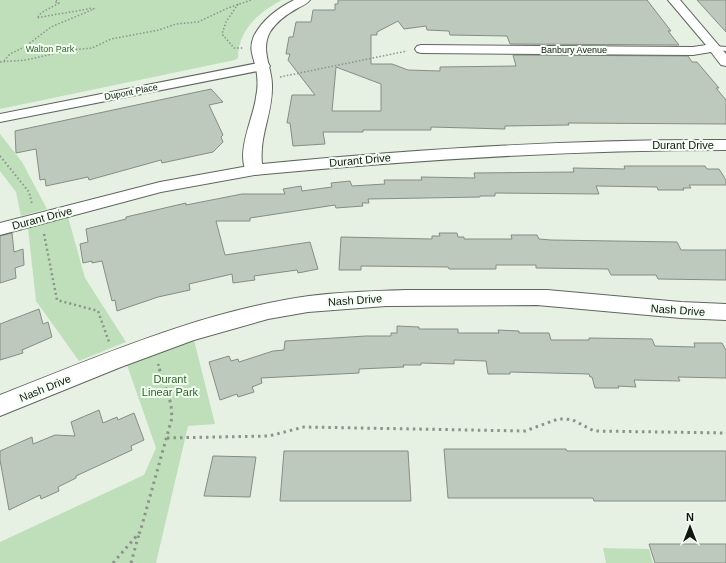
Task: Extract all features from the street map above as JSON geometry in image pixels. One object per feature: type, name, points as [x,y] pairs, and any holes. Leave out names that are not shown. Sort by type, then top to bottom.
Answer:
[{"type":"street","points":[[254,170],[252,157],[255,129],[265,89],[258,47],[265,30],[281,14],[304,0]]},
{"type":"street","points":[[674,0],[720,48],[726,62]]},
{"type":"street","name":"Banbury Avenue","points":[[421,49],[693,51],[720,48]]},
{"type":"street","name":"Dupont Place","points":[[0,118],[263,73]]},
{"type":"street","name":"Durant Drive","points":[[0,229],[160,187],[254,170],[404,157],[578,146],[726,145]]},
{"type":"street","name":"Nash Drive","points":[[0,406],[134,352],[202,329],[260,313],[308,304],[361,299],[422,297],[547,298],[695,312],[726,312]]},
{"type":"path","points":[[1,62],[9,57],[10,54],[20,51],[52,27],[66,19],[94,9],[92,8],[71,13],[58,13],[37,18],[41,13],[59,3],[55,2],[57,0]]},
{"type":"path","points":[[1,62],[26,60],[70,50],[92,48],[111,39],[159,30],[176,24],[198,22],[238,3],[241,4],[251,0]]},
{"type":"path","points":[[234,48],[222,34],[226,22],[238,3]]},
{"type":"path","points":[[263,73],[421,49]]},
{"type":"path","points":[[0,156],[29,192],[32,205]]},
{"type":"path","points":[[46,246],[57,300],[98,311],[106,334]]},
{"type":"path","points":[[131,563],[157,466],[172,418],[171,404],[160,372]]},
{"type":"path","points":[[167,438],[269,436],[304,427],[526,431],[558,419],[573,420],[594,431],[726,433]]},
{"type":"path","points":[[113,563],[140,532]]},
{"type":"green space","name":"Walton Park","points":[[0,0],[282,0],[265,10],[251,23],[242,39],[238,58],[235,60],[0,109]]},
{"type":"green space","points":[[0,134],[22,162],[47,209],[21,216],[16,192],[0,171]]},
{"type":"green space","points":[[68,217],[85,278],[126,342],[79,361],[36,301],[28,228]]},
{"type":"green space","name":"Durant Linear Park","points":[[194,340],[215,424],[188,426],[156,563],[0,563],[0,542],[144,475],[156,448],[127,365]]},
{"type":"green space","points":[[603,548],[649,549],[653,563],[606,563]]},
{"type":"building","points":[[338,0],[647,0],[671,31],[668,31],[679,45],[510,44],[507,36],[450,35],[449,31],[427,30],[426,26],[404,29],[398,21],[377,32],[377,35],[371,35],[371,64],[392,64],[408,70],[440,71],[440,67],[516,66],[513,55],[688,56],[692,62],[697,62],[719,88],[716,88],[726,100],[726,124],[568,123],[569,125],[505,126],[505,129],[431,127],[431,130],[363,130],[363,132],[323,132],[325,144],[293,146],[290,123],[287,123],[292,95],[315,95],[288,60],[290,54],[286,54],[289,37],[293,37],[296,22],[311,22],[313,10],[335,10],[335,4],[338,4]],"holes":[[[336,67],[381,84],[381,111],[332,111]]]},
{"type":"building","points":[[697,0],[726,0],[726,32]]},
{"type":"building","points":[[211,89],[223,102],[209,105],[223,135],[221,137],[223,142],[213,152],[162,163],[161,160],[89,180],[88,177],[46,186],[45,179],[40,180],[36,149],[16,153],[15,131]]},
{"type":"building","points":[[624,166],[705,166],[707,169],[719,169],[726,180],[726,185],[689,185],[691,188],[683,188],[684,190],[658,190],[657,187],[596,186],[599,194],[495,193],[495,196],[480,197],[368,199],[369,203],[362,203],[363,206],[336,208],[335,205],[250,218],[250,221],[216,221],[225,255],[310,242],[318,269],[298,273],[297,270],[254,276],[255,280],[233,283],[232,274],[189,284],[190,290],[158,297],[117,311],[115,300],[112,301],[102,261],[83,263],[80,244],[88,242],[86,229],[126,219],[126,217],[186,203],[186,205],[242,194],[285,194],[283,189],[301,186],[302,191],[332,187],[331,183],[350,181],[352,186],[385,184],[384,180],[422,180],[421,177],[475,178],[474,173],[574,172],[573,168],[625,169]]},
{"type":"building","points":[[12,233],[14,252],[23,249],[24,265],[15,268],[16,278],[0,283],[0,236]]},
{"type":"building","points":[[439,233],[457,233],[458,237],[464,237],[464,239],[512,239],[511,235],[537,235],[539,239],[551,240],[677,242],[681,250],[726,250],[726,280],[658,279],[656,275],[611,275],[608,269],[536,268],[536,265],[496,265],[496,269],[361,266],[361,270],[339,270],[341,237],[432,239],[432,236],[440,236]]},
{"type":"building","points":[[39,309],[43,324],[48,322],[52,337],[22,350],[23,353],[0,360],[0,324]]},
{"type":"building","points":[[397,326],[419,327],[419,329],[458,329],[458,333],[499,333],[498,330],[519,331],[519,333],[549,333],[551,340],[589,340],[589,338],[652,339],[655,346],[695,347],[694,343],[722,343],[726,350],[726,378],[678,377],[680,381],[634,380],[636,387],[618,386],[619,388],[595,388],[592,377],[590,377],[589,374],[510,372],[510,374],[488,374],[486,361],[454,360],[454,364],[421,363],[421,365],[403,365],[404,367],[359,369],[359,373],[261,378],[262,383],[252,387],[254,392],[238,397],[237,394],[220,400],[209,362],[229,356],[231,361],[238,359],[239,362],[273,351],[284,350],[285,341],[391,336],[391,333],[397,333]]},
{"type":"building","points":[[99,410],[103,423],[117,417],[118,420],[134,413],[144,440],[131,446],[132,450],[76,476],[76,478],[58,487],[59,491],[41,499],[40,495],[9,510],[0,460],[0,451],[32,437],[33,444],[55,435],[75,436],[71,422]]},
{"type":"building","points":[[444,449],[726,451],[726,501],[594,501],[593,498],[448,498]]},
{"type":"building","points":[[284,451],[408,451],[411,501],[280,501]]},
{"type":"building","points":[[213,456],[256,457],[250,497],[204,496]]},
{"type":"building","points":[[649,544],[726,544],[726,563],[655,563]]}]
